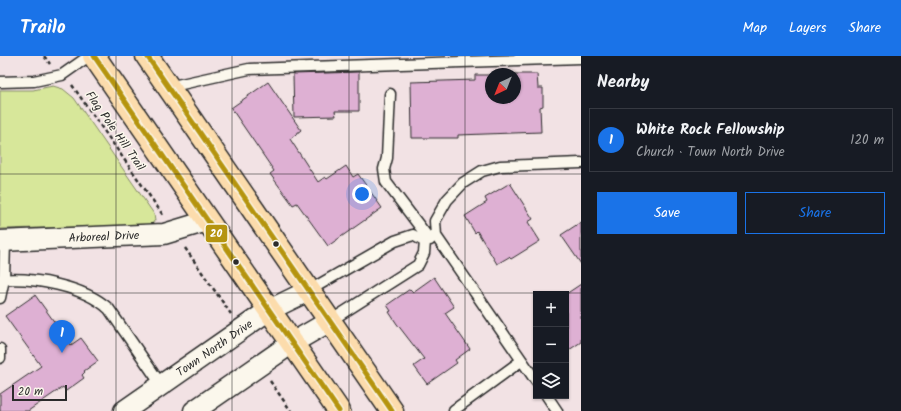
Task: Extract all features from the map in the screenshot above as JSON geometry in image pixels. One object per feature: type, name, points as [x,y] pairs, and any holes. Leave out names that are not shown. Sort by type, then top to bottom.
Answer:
[{"type":"main road","points":[[94,56],[339,411]]},
{"type":"main road","points":[[147,56],[392,411]]},
{"type":"street","name":"Arboreal Drive","points":[[2,241],[164,234],[207,221]]},
{"type":"street","name":"Town North Drive","points":[[124,411],[270,310],[308,291]]},
{"type":"street","points":[[194,411],[292,343],[330,321]]},
{"type":"lane","points":[[0,82],[34,81],[62,75],[89,56]]},
{"type":"lane","points":[[168,87],[249,69],[581,58]]},
{"type":"lane","points":[[390,94],[387,158],[384,169],[386,182],[533,377]]},
{"type":"lane","points":[[330,321],[418,265],[430,239],[435,221],[447,200],[463,183],[482,171],[500,166],[581,163]]},
{"type":"lane","points":[[308,291],[395,241],[413,235],[430,239]]},
{"type":"lane","points":[[0,298],[2,279],[2,241]]},
{"type":"lane","points":[[2,279],[52,283],[81,292],[103,304],[109,309],[162,386]]},
{"type":"lane","points":[[0,349],[0,358]]},
{"type":"lane","points":[[454,410],[521,361]]},
{"type":"lane","points":[[549,399],[557,411]]},
{"type":"path","name":"Flag Pole Hill Trail","points":[[44,56],[74,88],[166,220]]},
{"type":"path","points":[[184,245],[235,320]]},
{"type":"path","points":[[267,376],[291,411]]},
{"type":"green space","points":[[53,86],[63,89],[74,98],[154,214],[155,220],[151,225],[0,229],[0,90],[33,90]]},
{"type":"building","points":[[359,72],[359,111],[335,111],[336,116],[294,117],[293,74]]},
{"type":"building","points":[[521,74],[537,74],[538,88],[543,88],[543,106],[540,107],[541,132],[458,135],[458,138],[412,138],[411,82],[475,80],[475,75],[485,75],[485,104],[521,104]]},
{"type":"building","points":[[268,82],[301,130],[290,139],[318,182],[325,177],[327,179],[346,166],[353,177],[358,174],[382,208],[328,246],[297,203],[293,205],[270,174],[274,171],[231,108]]},
{"type":"building","points":[[510,183],[533,219],[528,222],[540,241],[511,259],[509,257],[497,264],[477,231],[475,233],[465,216],[487,202],[485,198]]},
{"type":"building","points":[[581,222],[581,264],[561,235]]},
{"type":"building","points":[[434,277],[454,307],[445,313],[470,349],[455,360],[457,363],[427,384],[414,366],[424,359],[397,324],[389,312],[391,311],[387,305],[410,289],[413,292]]},
{"type":"building","points":[[581,284],[581,342],[569,350],[569,327],[569,292]]},
{"type":"building","points":[[35,295],[71,345],[81,338],[98,361],[84,371],[85,372],[82,375],[84,378],[66,391],[63,387],[28,411],[0,411],[0,394],[41,366],[5,316]]},
{"type":"transit line","name":"20","points":[[94,56],[339,411]]},
{"type":"transit line","name":"20","points":[[147,56],[392,411]]},
{"type":"place","name":"White Rock Fellowship","points":[[62,353]]}]
